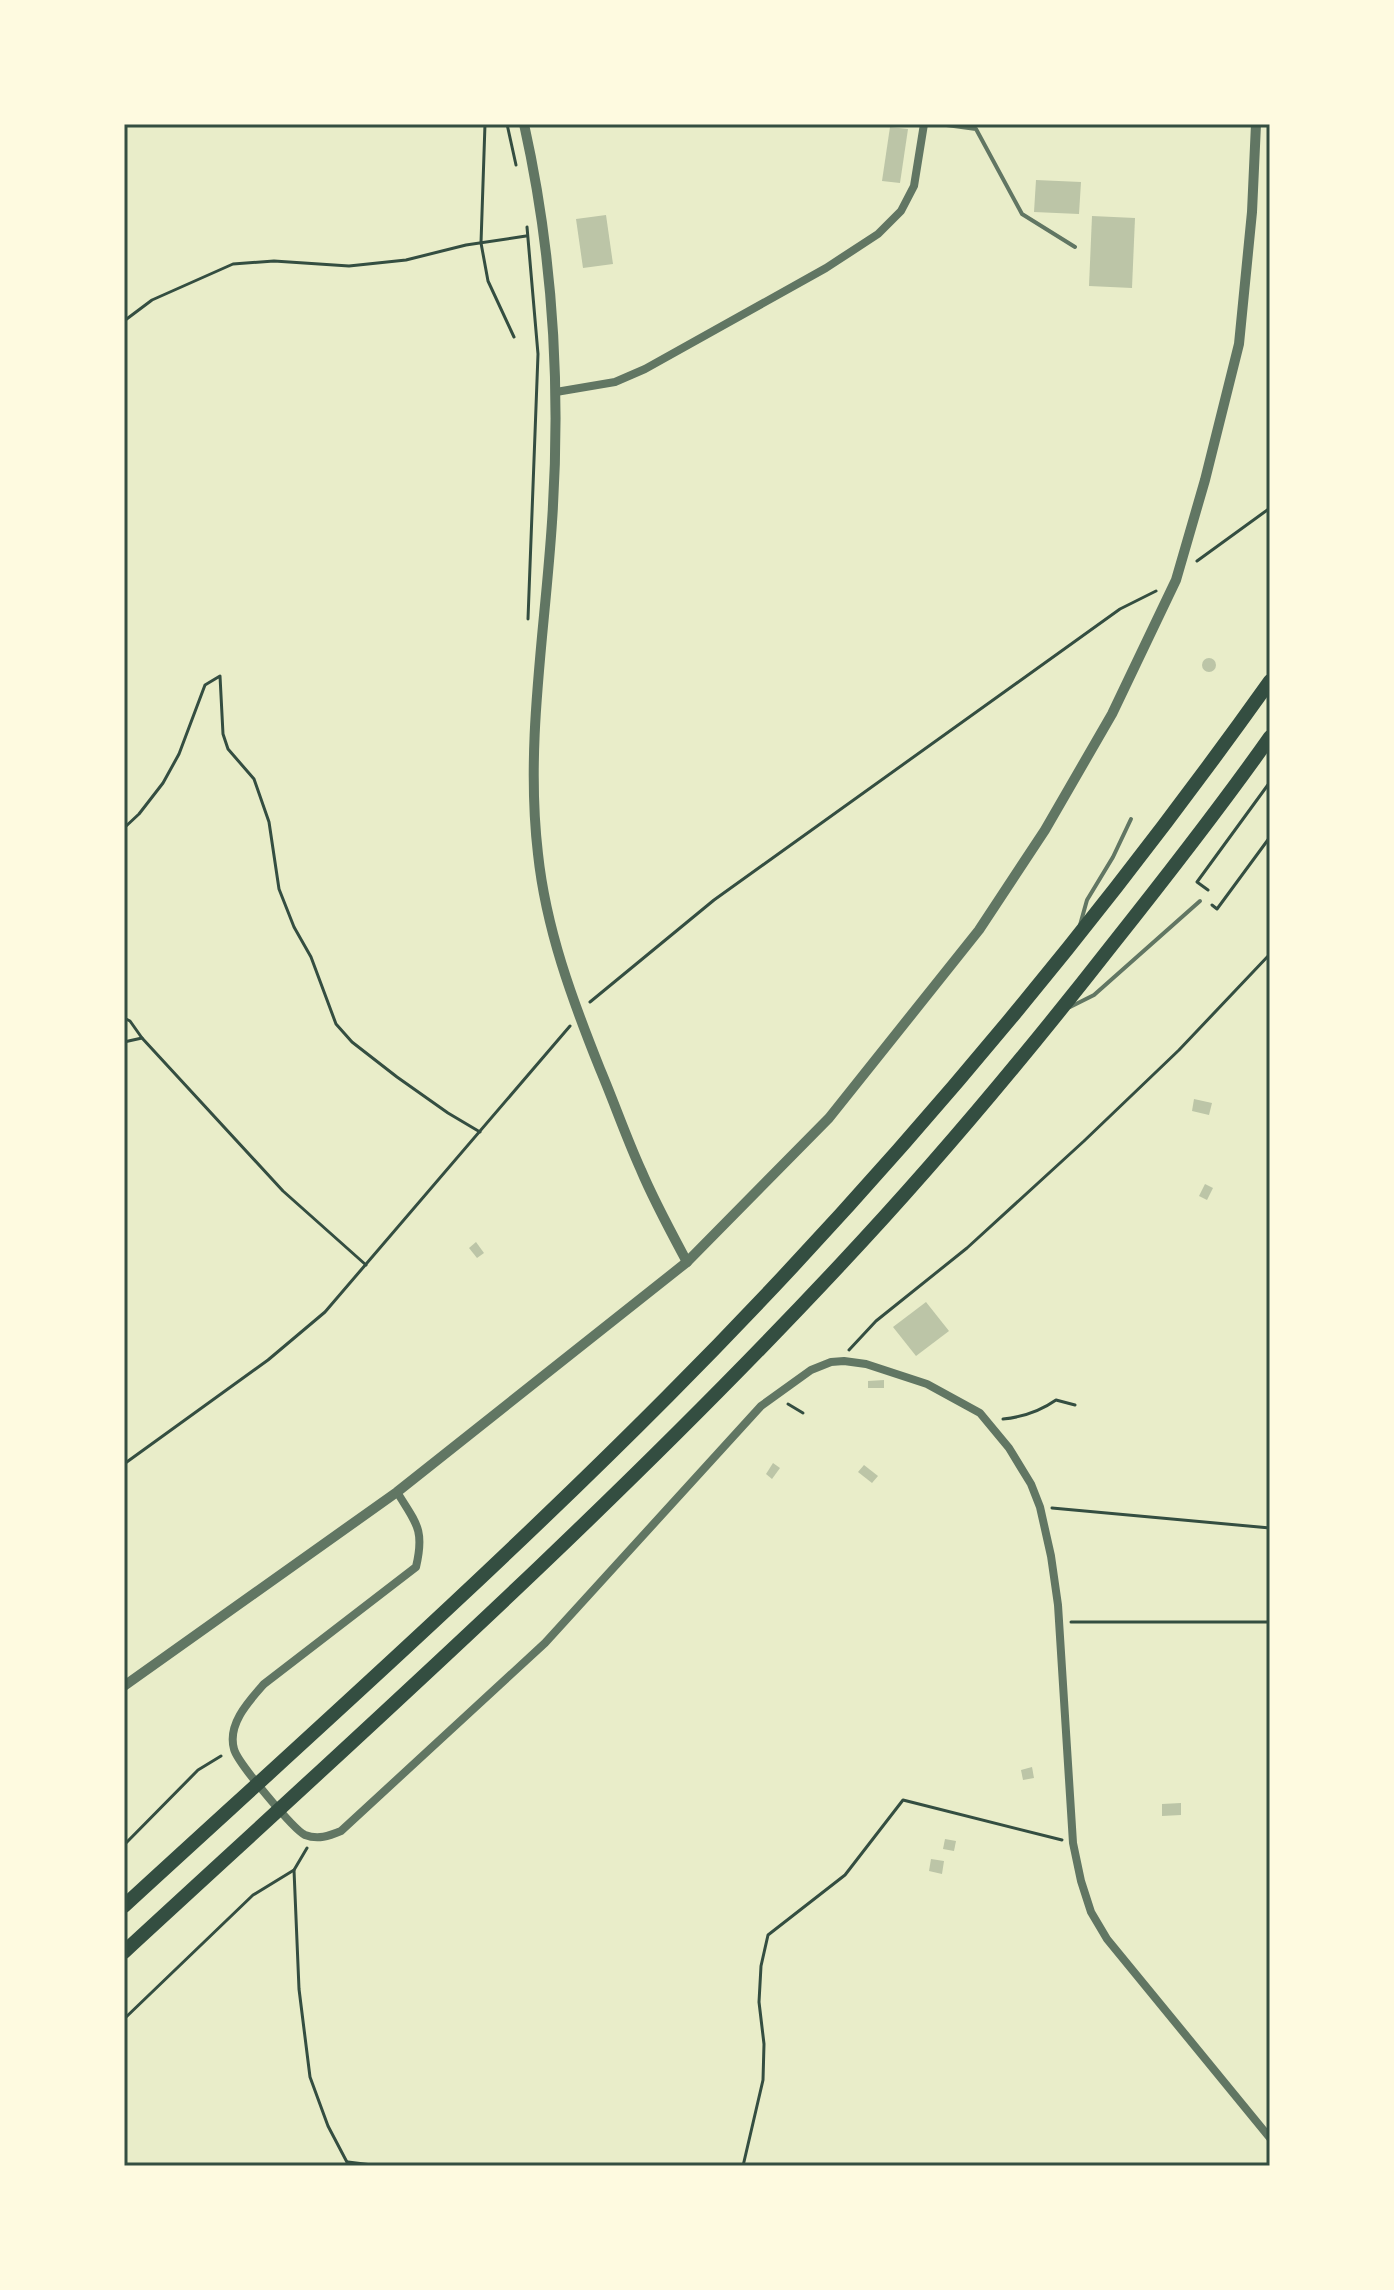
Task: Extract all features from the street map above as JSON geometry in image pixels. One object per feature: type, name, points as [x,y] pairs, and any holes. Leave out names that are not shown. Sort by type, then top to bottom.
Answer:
[{"type":"highway","points":[[124,1906],[567,1495],[668,1396],[805,1253],[957,1083],[1076,939],[1146,850],[1270,681]]},
{"type":"highway","points":[[124,1952],[436,1665],[584,1524],[786,1322],[913,1184],[1057,1014],[1170,872],[1270,737]]},
{"type":"street","points":[[524,124],[543,232],[556,392],[556,456],[533,785],[538,855],[558,956],[579,1016],[641,1172],[687,1262]]},
{"type":"street","points":[[556,392],[615,382],[645,369],[826,268],[878,234],[901,211],[914,186],[924,124]]},
{"type":"street","points":[[124,1686],[397,1492],[687,1262],[829,1118],[979,930],[1045,830],[1112,714],[1176,580],[1239,344],[1252,212],[1256,124]]},
{"type":"street","points":[[397,1492],[418,1527],[420,1549],[416,1567],[264,1684],[243,1707],[233,1735],[234,1750],[242,1764],[296,1829],[313,1837],[326,1837],[341,1831],[545,1643],[761,1406],[811,1370],[831,1362],[866,1364],[927,1384],[980,1413],[1014,1456],[1031,1484],[1040,1507],[1051,1556],[1059,1622],[1073,1843],[1091,1912],[1107,1939],[1270,2138]]},
{"type":"lane","points":[[939,124],[976,129],[1022,214],[1075,247]]},
{"type":"lane","points":[[1076,939],[1087,900],[1131,819]]},
{"type":"lane","points":[[1057,1014],[1094,995],[1200,901]]},
{"type":"path","points":[[485,124],[481,243],[488,281],[514,337]]},
{"type":"path","points":[[507,124],[518,177]]},
{"type":"path","points":[[527,217],[527,236]]},
{"type":"path","points":[[124,321],[152,300],[233,264],[274,261],[349,266],[406,260],[543,232]]},
{"type":"path","points":[[124,1464],[268,1360],[325,1312],[596,996],[714,900],[1120,609],[1176,580],[1270,508]]},
{"type":"path","points":[[124,828],[163,783],[179,754],[205,685],[220,676],[225,742],[254,779],[269,822],[279,889],[294,927],[311,957],[336,1024],[352,1042],[397,1077],[480,1132]]},
{"type":"path","points":[[1208,890],[1197,882],[1270,782]]},
{"type":"path","points":[[1207,902],[1217,909],[1270,837]]},
{"type":"path","points":[[844,1361],[850,1348],[876,1321],[967,1248],[1084,1141],[1179,1050],[1270,954]]},
{"type":"path","points":[[124,1018],[283,1191],[366,1265]]},
{"type":"path","points":[[124,1042],[142,1038]]},
{"type":"path","points":[[987,1421],[1024,1416],[1056,1400],[1075,1405]]},
{"type":"path","points":[[1040,1507],[1270,1528]]},
{"type":"path","points":[[1059,1622],[1270,1622]]},
{"type":"path","points":[[124,1845],[198,1770],[234,1750]]},
{"type":"path","points":[[743,2166],[763,2080],[764,2044],[759,2002],[761,1966],[768,1935],[845,1875],[903,1800],[1073,1843]]},
{"type":"path","points":[[124,2019],[253,1895],[294,1870],[313,1837]]},
{"type":"path","points":[[294,1870],[299,1989],[310,2077],[328,2126],[349,2164],[380,2166]]},
{"type":"building","points":[[890,127],[908,129],[900,183],[882,181]]},
{"type":"building","points":[[1036,180],[1081,182],[1079,214],[1034,212]]},
{"type":"building","points":[[606,215],[613,264],[583,268],[576,219]]},
{"type":"building","points":[[1092,216],[1135,218],[1132,288],[1089,286]]},
{"type":"building","points":[[1209,658],[1216,665],[1209,672],[1202,665]]},
{"type":"building","points":[[1194,1099],[1212,1103],[1209,1115],[1192,1111]]},
{"type":"building","points":[[1205,1184],[1213,1188],[1207,1200],[1199,1196]]},
{"type":"building","points":[[476,1242],[484,1253],[477,1258],[469,1248]]},
{"type":"building","points":[[926,1302],[949,1331],[916,1356],[893,1327]]},
{"type":"building","points":[[884,1380],[884,1388],[868,1388],[868,1381]]},
{"type":"building","points":[[773,1463],[780,1468],[772,1479],[766,1474]]},
{"type":"building","points":[[864,1465],[878,1476],[872,1483],[858,1472]]},
{"type":"building","points":[[1032,1767],[1034,1778],[1023,1780],[1021,1770]]},
{"type":"building","points":[[1181,1803],[1181,1815],[1162,1816],[1162,1804]]},
{"type":"building","points":[[945,1839],[956,1841],[954,1851],[943,1849]]},
{"type":"building","points":[[931,1859],[944,1861],[942,1874],[929,1871]]}]
